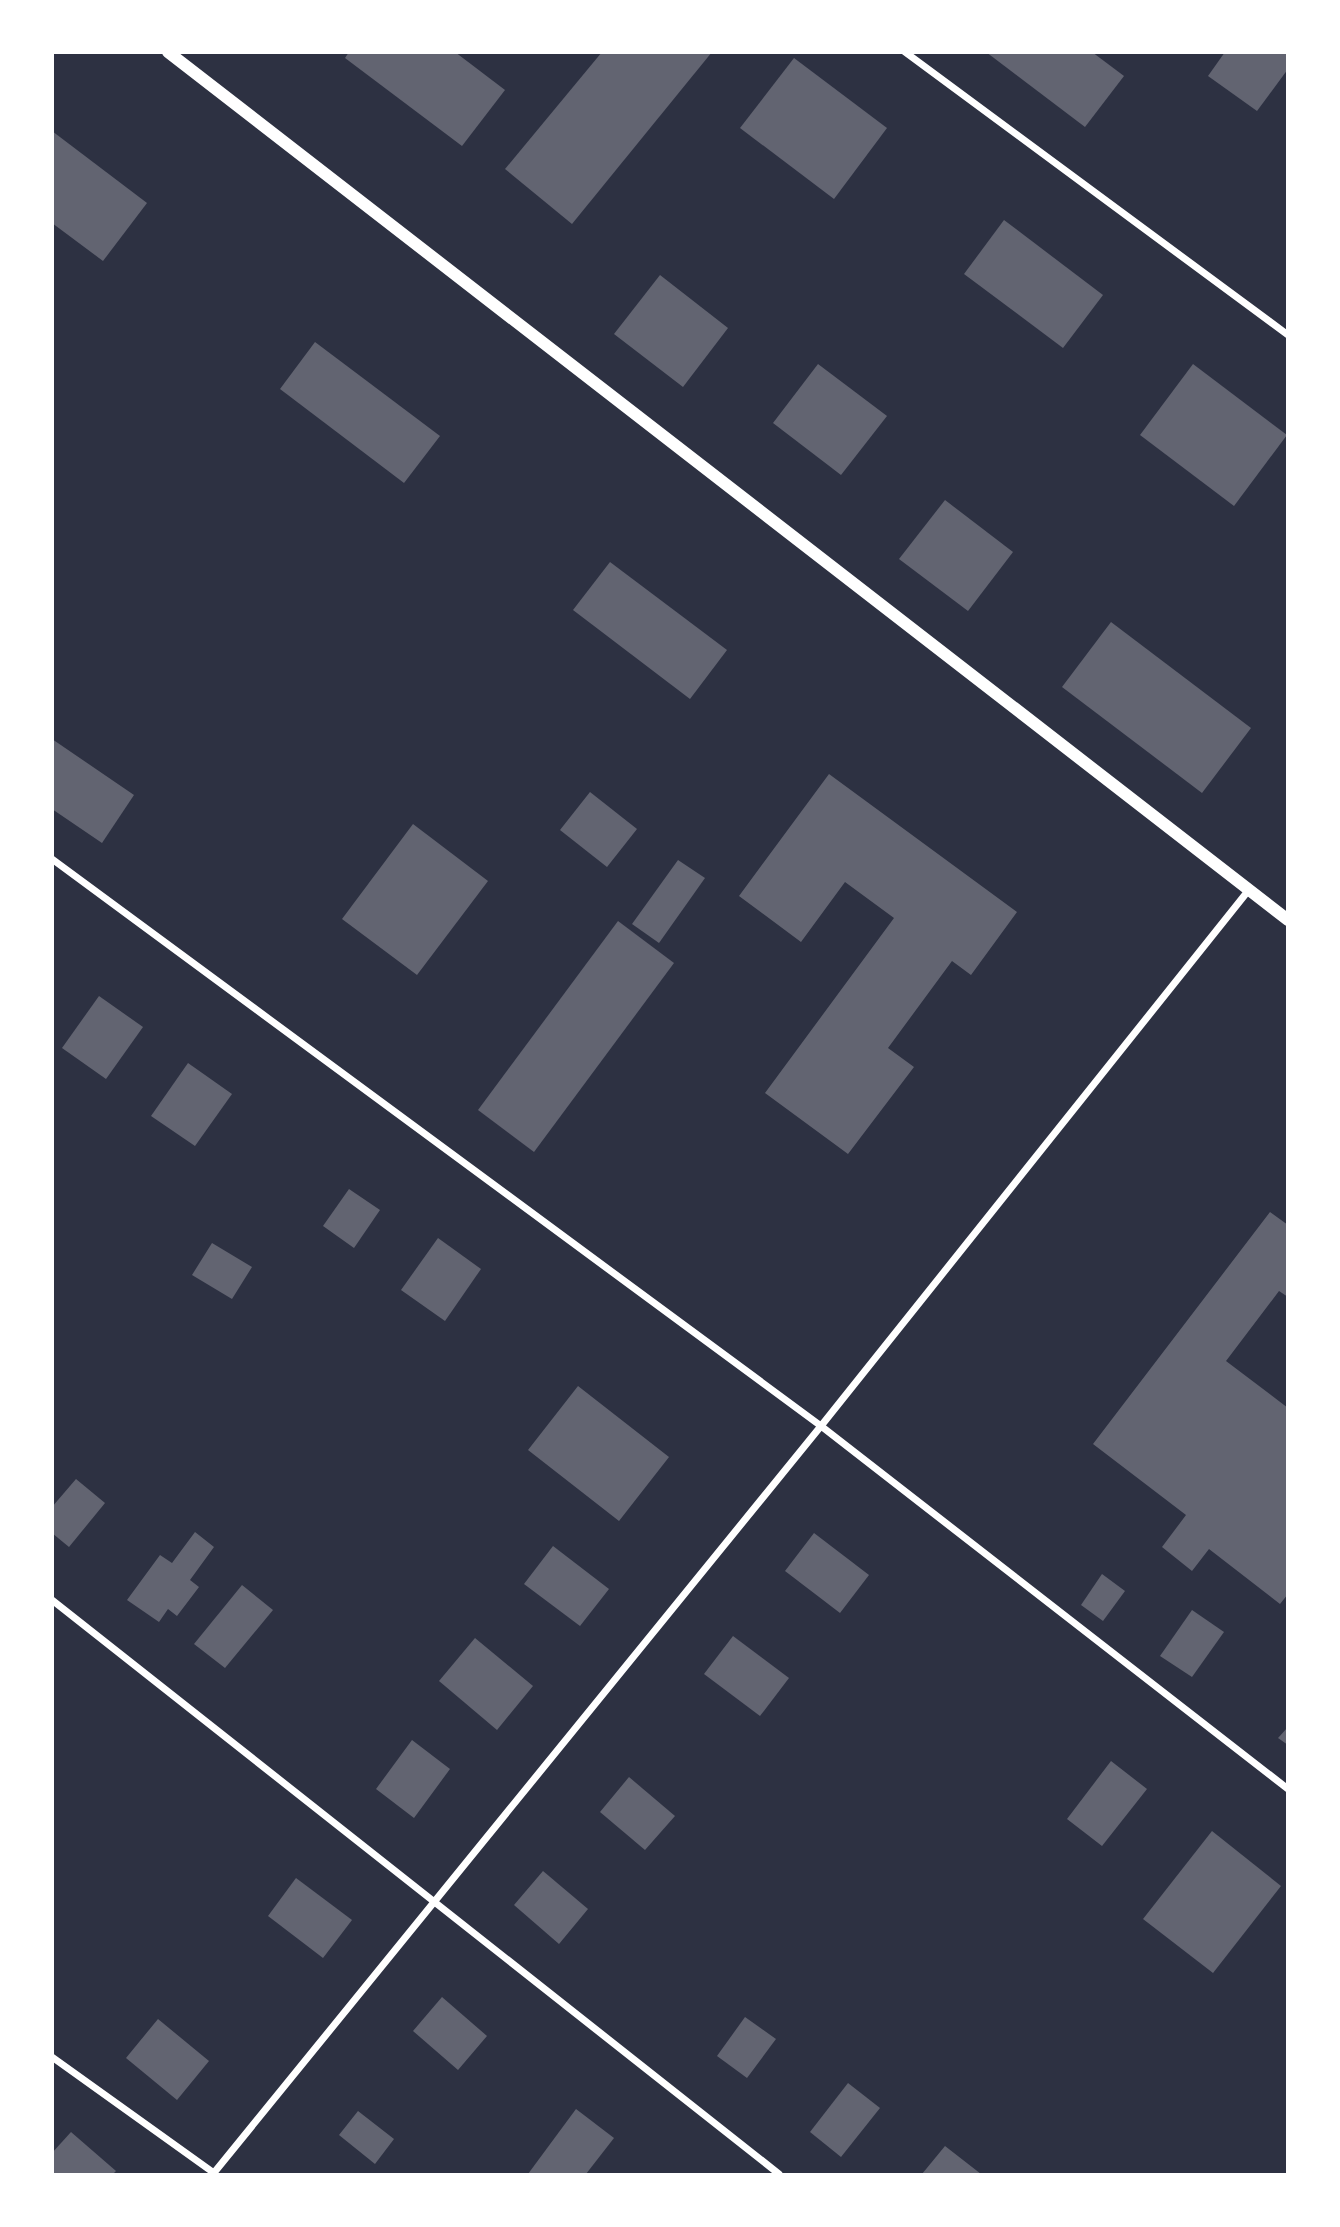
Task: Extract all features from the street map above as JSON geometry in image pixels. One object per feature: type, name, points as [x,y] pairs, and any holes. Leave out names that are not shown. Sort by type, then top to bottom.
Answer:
[{"type":"street","points":[[168,52],[1287,920]]},
{"type":"street","points":[[905,52],[1287,335]]},
{"type":"street","points":[[52,859],[821,1426],[1287,1789]]},
{"type":"street","points":[[52,2057],[214,2174],[821,1426],[1248,891]]},
{"type":"street","points":[[52,1600],[779,2175]]},
{"type":"building","points":[[349,52],[455,52],[505,90],[462,146],[345,58]]},
{"type":"building","points":[[602,52],[712,52],[572,224],[505,169]]},
{"type":"building","points":[[986,52],[1092,52],[1124,76],[1085,127]]},
{"type":"building","points":[[1225,52],[1288,52],[1288,69],[1257,111],[1208,76]]},
{"type":"building","points":[[794,58],[887,128],[834,199],[740,128]]},
{"type":"building","points":[[52,131],[147,203],[103,261],[52,223]]},
{"type":"building","points":[[1004,220],[1103,295],[1063,348],[964,274]]},
{"type":"building","points":[[660,275],[728,328],[683,387],[614,334]]},
{"type":"building","points":[[315,342],[440,436],[404,483],[280,389]]},
{"type":"building","points":[[818,364],[887,416],[841,475],[773,423]]},
{"type":"building","points":[[1193,364],[1287,435],[1234,506],[1140,435]]},
{"type":"building","points":[[945,500],[1013,552],[968,611],[899,559]]},
{"type":"building","points":[[610,562],[727,650],[690,699],[573,610]]},
{"type":"building","points":[[1111,622],[1251,728],[1202,793],[1062,687]]},
{"type":"building","points":[[52,739],[134,795],[102,843],[52,809]]},
{"type":"building","points":[[829,774],[1017,912],[971,975],[952,961],[888,1048],[914,1067],[848,1154],[765,1093],[894,918],[845,882],[801,942],[739,896]]},
{"type":"building","points":[[590,792],[637,829],[607,867],[560,830]]},
{"type":"building","points":[[413,824],[488,881],[417,975],[342,919]]},
{"type":"building","points":[[678,860],[705,878],[659,943],[632,924]]},
{"type":"building","points":[[618,921],[674,963],[534,1152],[478,1110]]},
{"type":"building","points":[[99,996],[143,1027],[106,1079],[62,1048]]},
{"type":"building","points":[[188,1063],[232,1094],[195,1146],[151,1116]]},
{"type":"building","points":[[349,1189],[380,1210],[354,1248],[323,1226]]},
{"type":"building","points":[[1270,1212],[1288,1225],[1288,1297],[1279,1291],[1226,1361],[1288,1408],[1288,1594],[1280,1604],[1209,1549],[1192,1571],[1162,1547],[1186,1515],[1093,1444]]},
{"type":"building","points":[[438,1238],[481,1269],[445,1321],[401,1290]]},
{"type":"building","points":[[212,1243],[252,1267],[232,1299],[192,1275]]},
{"type":"building","points":[[578,1386],[669,1457],[619,1521],[528,1450]]},
{"type":"building","points":[[76,1479],[105,1503],[69,1547],[52,1533],[52,1507]]},
{"type":"building","points":[[195,1532],[214,1547],[190,1580],[199,1587],[177,1616],[168,1609],[159,1622],[127,1600],[160,1555],[172,1563]]},
{"type":"building","points":[[814,1533],[869,1575],[840,1613],[785,1571]]},
{"type":"building","points":[[553,1546],[609,1589],[580,1626],[524,1584]]},
{"type":"building","points":[[1102,1574],[1125,1591],[1103,1621],[1081,1605]]},
{"type":"building","points":[[242,1585],[273,1610],[225,1668],[194,1644]]},
{"type":"building","points":[[1192,1610],[1224,1632],[1192,1677],[1160,1656]]},
{"type":"building","points":[[733,1636],[789,1678],[760,1716],[704,1674]]},
{"type":"building","points":[[475,1638],[533,1686],[497,1730],[439,1681]]},
{"type":"building","points":[[1288,1727],[1288,1745],[1278,1738]]},
{"type":"building","points":[[412,1740],[450,1769],[414,1818],[376,1789]]},
{"type":"building","points":[[1111,1761],[1147,1789],[1102,1846],[1067,1819]]},
{"type":"building","points":[[629,1777],[675,1816],[645,1850],[600,1812]]},
{"type":"building","points":[[1212,1831],[1281,1886],[1213,1973],[1143,1919]]},
{"type":"building","points":[[543,1871],[588,1909],[559,1944],[514,1905]]},
{"type":"building","points":[[296,1878],[352,1920],[323,1958],[268,1916]]},
{"type":"building","points":[[442,1997],[487,2036],[458,2070],[413,2031]]},
{"type":"building","points":[[745,2017],[776,2039],[747,2078],[717,2056]]},
{"type":"building","points":[[158,2019],[209,2061],[177,2100],[126,2058]]},
{"type":"building","points":[[848,2083],[880,2108],[841,2157],[810,2132]]},
{"type":"building","points":[[576,2109],[614,2138],[586,2174],[528,2174]]},
{"type":"building","points":[[358,2111],[394,2139],[375,2164],[339,2135]]},
{"type":"building","points":[[71,2132],[116,2171],[113,2174],[52,2174],[52,2153]]},
{"type":"building","points":[[945,2146],[981,2174],[922,2174]]}]
